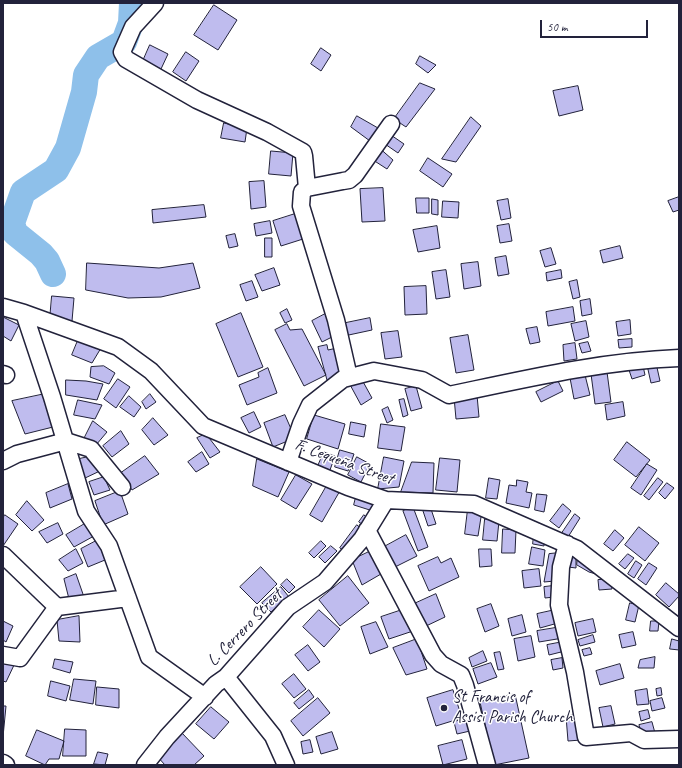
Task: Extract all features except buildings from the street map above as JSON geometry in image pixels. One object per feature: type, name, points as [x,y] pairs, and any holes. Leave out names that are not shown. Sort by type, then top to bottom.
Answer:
[{"type":"street","points":[[155,3],[133,27],[122,52],[126,59],[197,100],[267,132],[303,152],[307,188]]},
{"type":"street","points":[[349,377],[336,320],[301,206],[302,192],[307,188],[349,180],[355,175],[391,124]]},
{"type":"street","name":"F. Cequeña Street","points":[[3,307],[24,313],[118,347],[151,371],[203,426],[348,488],[386,500],[474,504],[567,544],[577,549],[679,628]]},
{"type":"street","points":[[24,313],[66,441],[86,511],[109,546],[149,657],[205,697]]},
{"type":"street","points":[[288,462],[301,424],[310,405],[343,379],[349,377],[374,371],[422,380],[449,395],[586,368],[645,360],[679,358]]},
{"type":"street","points":[[3,461],[18,454],[66,441],[90,449],[122,487]]},
{"type":"street","name":"L. Cerrero Street","points":[[145,765],[167,737],[216,684],[226,677],[288,607],[325,582],[362,539],[386,500]]},
{"type":"street","points":[[367,530],[433,655],[440,664],[460,675],[463,680],[486,765]]},
{"type":"street","points":[[567,544],[561,567],[559,605],[575,672],[586,737],[631,733],[644,740],[679,739]]},
{"type":"street","points":[[3,554],[58,606]]},
{"type":"street","points":[[3,655],[20,658],[58,606],[128,598]]},
{"type":"street","points":[[226,677],[273,736],[286,765]]},
{"type":"waterway","points":[[53,274],[47,261],[41,254],[15,233],[12,223],[23,192],[56,170],[68,148],[84,92],[86,75],[98,57],[124,42],[131,23],[132,3]]},
{"type":"place","name":"St Francis of Assisi Parish Church","points":[[444,708]]}]
